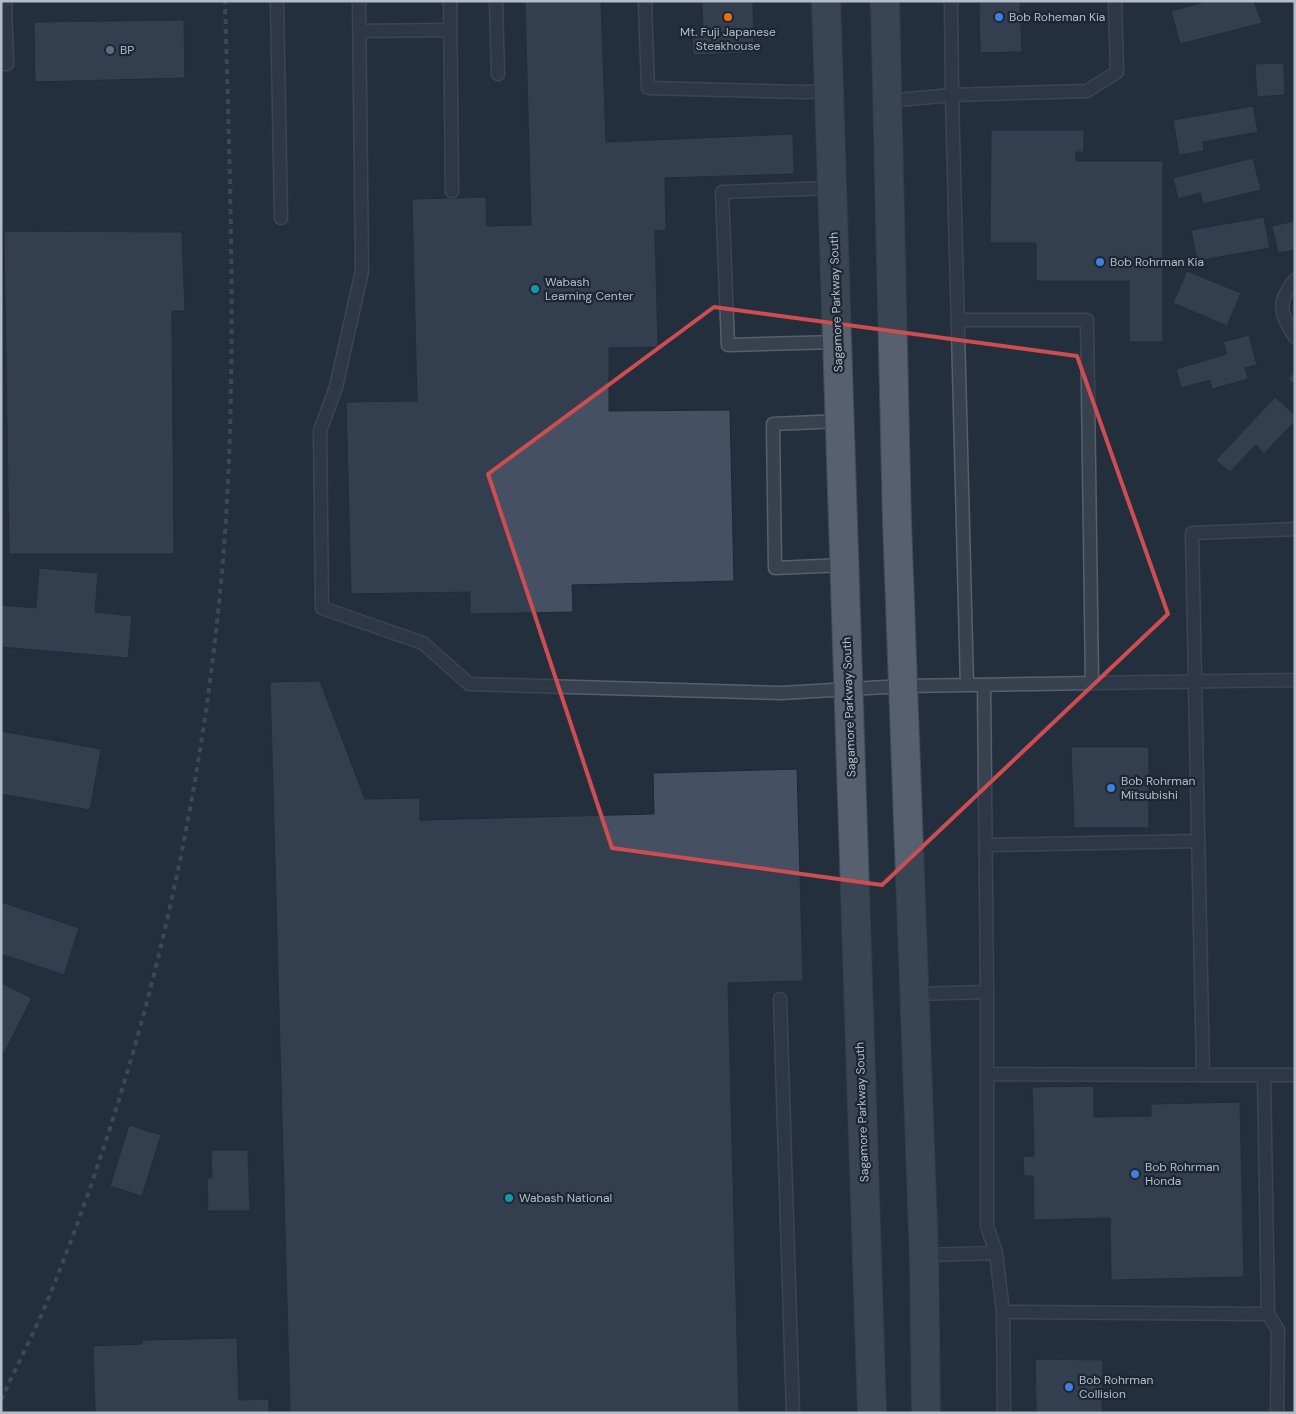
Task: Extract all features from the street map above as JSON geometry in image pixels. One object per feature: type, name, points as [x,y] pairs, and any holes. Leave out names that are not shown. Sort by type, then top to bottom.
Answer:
[{"type":"main road","name":"Sagamore Parkway South","points":[[826,1],[872,1413]]},
{"type":"main road","points":[[885,1],[903,686],[924,1254],[926,1413]]},
{"type":"lane","points":[[1,64],[7,64],[5,1]]},
{"type":"lane","points":[[277,1],[281,218]]},
{"type":"lane","points":[[359,1],[362,271],[336,387],[320,431],[322,608],[423,643],[469,684],[781,693],[903,686],[1295,680]]},
{"type":"lane","points":[[450,1],[452,191]]},
{"type":"lane","points":[[496,1],[498,74]]},
{"type":"lane","points":[[645,1],[648,88],[829,91]]},
{"type":"lane","points":[[951,1],[967,685]]},
{"type":"lane","points":[[887,101],[952,94],[1087,90],[1117,72],[1115,1]]},
{"type":"lane","points":[[359,31],[450,30]]},
{"type":"lane","points":[[832,188],[722,192],[728,345],[837,342]]},
{"type":"lane","points":[[1295,280],[1283,296],[1282,309],[1284,319],[1295,337]]},
{"type":"lane","points":[[959,320],[1087,320],[1092,683]]},
{"type":"lane","points":[[840,421],[773,424],[775,568],[844,565]]},
{"type":"lane","points":[[1203,1076],[1192,533],[1295,530]]},
{"type":"lane","points":[[984,685],[987,1226],[996,1253],[1003,1312],[1004,1413]]},
{"type":"lane","points":[[986,845],[1198,841]]},
{"type":"lane","points":[[914,994],[987,992]]},
{"type":"lane","points":[[780,999],[794,1413]]},
{"type":"lane","points":[[987,1074],[1295,1075]]},
{"type":"lane","points":[[1264,1075],[1268,1314],[1278,1330],[1277,1413]]},
{"type":"lane","points":[[924,1254],[996,1253]]},
{"type":"lane","points":[[1003,1312],[1268,1314]]},
{"type":"highlighted area","points":[[714,307],[1077,356],[1168,614],[882,885],[612,848],[488,474]]},
{"type":"building","name":"Wabash Learning Center","points":[[525,1],[601,1],[606,142],[793,134],[794,174],[665,178],[666,230],[655,231],[658,347],[609,348],[609,411],[730,410],[734,581],[572,585],[573,612],[470,614],[470,592],[351,594],[346,402],[417,401],[412,199],[486,197],[487,226],[531,225]]},
{"type":"building","name":"Mt. Fuji Japanese Steakhouse","points":[[702,1],[753,1],[754,53],[693,55],[692,32],[703,32]]},
{"type":"building","points":[[979,1],[1020,1],[1022,52],[980,53]]},
{"type":"building","points":[[1208,1],[1254,1],[1262,23],[1180,44],[1171,11]]},
{"type":"building","name":"BP","points":[[184,20],[185,78],[35,82],[34,22]]},
{"type":"building","points":[[1284,63],[1285,95],[1257,97],[1255,64]]},
{"type":"building","points":[[1253,106],[1258,132],[1203,142],[1204,151],[1179,155],[1173,120]]},
{"type":"building","points":[[991,130],[1084,130],[1084,152],[1076,152],[1076,161],[1163,161],[1163,342],[1129,342],[1129,281],[1036,281],[1036,243],[990,243]]},
{"type":"building","points":[[1253,158],[1261,190],[1203,204],[1200,193],[1178,199],[1173,178]]},
{"type":"building","points":[[1264,217],[1270,248],[1197,261],[1191,230]]},
{"type":"building","points":[[1295,221],[1295,250],[1278,253],[1272,226]]},
{"type":"building","points":[[4,231],[182,232],[185,311],[172,311],[174,554],[9,554]]},
{"type":"building","points":[[1187,271],[1241,293],[1227,326],[1173,303]]},
{"type":"building","points":[[1249,335],[1257,365],[1245,368],[1248,379],[1212,389],[1210,380],[1181,388],[1176,369],[1227,354],[1223,342]]},
{"type":"building","points":[[1295,371],[1295,385],[1288,379]]},
{"type":"building","points":[[1275,397],[1295,415],[1295,421],[1264,454],[1256,445],[1230,472],[1216,460]]},
{"type":"building","points":[[39,568],[98,573],[95,612],[132,616],[128,658],[1,647],[1,605],[36,608]]},
{"type":"building","name":"Wabash National","points":[[320,681],[365,799],[420,798],[420,820],[654,814],[653,773],[797,769],[803,981],[728,983],[739,1413],[290,1413],[270,682]]},
{"type":"building","points":[[1,731],[101,749],[90,810],[1,794]]},
{"type":"building","name":"Bob Rohrman Mitsubishi","points":[[1071,747],[1149,747],[1149,828],[1074,828]]},
{"type":"building","points":[[1,902],[79,928],[64,975],[1,954]]},
{"type":"building","points":[[1,983],[32,998],[4,1053],[1,1052]]},
{"type":"building","points":[[1094,1086],[1094,1117],[1151,1116],[1151,1104],[1240,1102],[1244,1277],[1111,1280],[1110,1218],[1034,1220],[1033,1176],[1024,1176],[1023,1156],[1034,1156],[1032,1087]]},
{"type":"building","points":[[129,1125],[161,1135],[142,1196],[110,1186]]},
{"type":"building","points":[[211,1150],[248,1150],[250,1211],[208,1211],[207,1178],[212,1178]]},
{"type":"building","points":[[237,1338],[239,1400],[269,1399],[269,1413],[95,1413],[93,1346],[142,1344],[142,1340]]},
{"type":"building","name":"Bob Rohrman Collision","points":[[1035,1359],[1103,1360],[1102,1413],[1036,1413]]},
{"type":"railway","points":[[1,1400],[47,1302],[82,1210],[114,1116],[142,1021],[166,925],[186,828],[203,730],[216,632],[225,534],[231,401],[232,334],[225,1]]},
{"type":"place","name":"Mt. Fuji Japanese Steakhouse","points":[[728,17]]},
{"type":"place","name":"Bob Roheman Kia","points":[[999,17]]},
{"type":"place","name":"BP","points":[[110,50]]},
{"type":"place","name":"Bob Rohrman Kia","points":[[1100,262]]},
{"type":"place","name":"Wabash Learning Center","points":[[535,289]]},
{"type":"place","name":"Bob Rohrman Mitsubishi","points":[[1111,788]]},
{"type":"place","name":"Bob Rohrman Honda","points":[[1135,1174]]},
{"type":"place","name":"Wabash National","points":[[509,1198]]},
{"type":"place","name":"Bob Rohrman Collision","points":[[1069,1387]]}]
